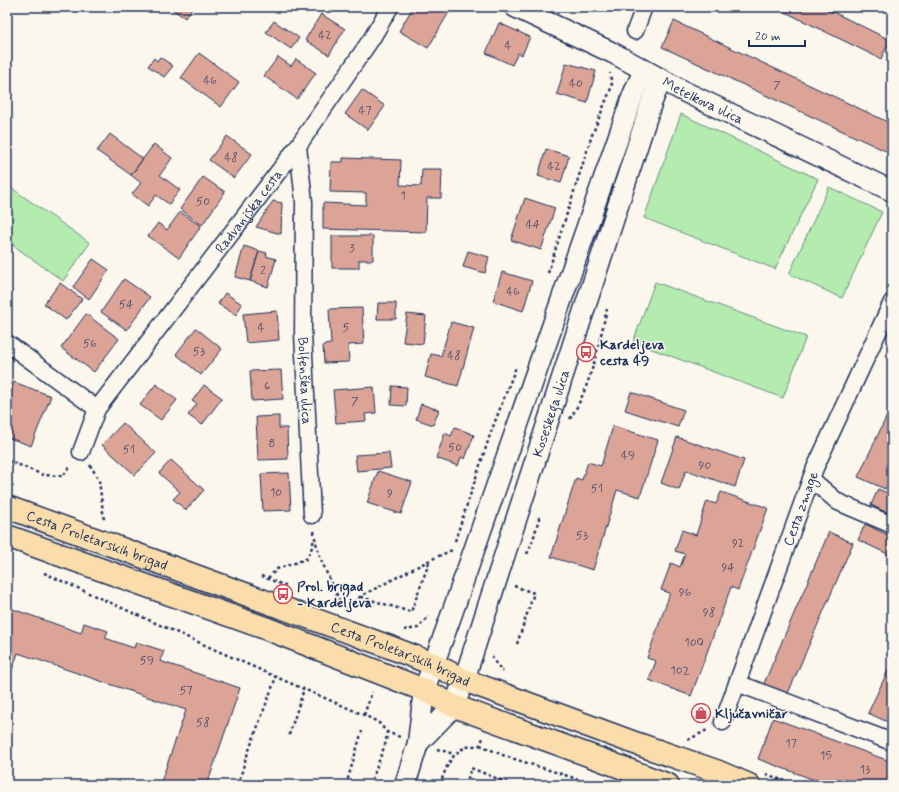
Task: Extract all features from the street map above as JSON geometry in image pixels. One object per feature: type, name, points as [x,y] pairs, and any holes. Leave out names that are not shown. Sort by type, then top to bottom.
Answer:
[{"type":"main road","name":"Cesta Proletarskih brigad","points":[[7,507],[338,627],[433,664],[464,680],[632,742],[716,771],[749,785]]},
{"type":"main road","name":"Cesta Proletarskih brigad","points":[[7,536],[265,628],[424,690],[454,706],[668,785]]},
{"type":"street","name":"Radvanjska cesta","points":[[81,452],[97,409],[298,146],[372,38],[390,7]]},
{"type":"street","name":"Metelkova ulica","points":[[515,7],[612,53],[685,92],[892,191]]},
{"type":"street","points":[[635,31],[644,7]]},
{"type":"street","name":"Koseskega ulica","points":[[418,743],[424,690],[433,664],[633,95],[652,74]]},
{"type":"street","name":"Koseskega ulica","points":[[454,706],[480,632],[650,104],[652,74]]},
{"type":"street","name":"Bolfenška ulica","points":[[298,146],[304,202],[303,334],[312,515]]},
{"type":"street","name":"Cesta zmage","points":[[723,722],[811,479],[892,302]]},
{"type":"street","points":[[7,343],[97,409]]},
{"type":"street","points":[[811,479],[838,502],[892,525]]},
{"type":"street","points":[[737,683],[892,742]]},
{"type":"street","points":[[404,785],[418,743],[454,706]]},
{"type":"path","points":[[548,274],[592,134],[612,86],[610,72]]},
{"type":"path","points":[[450,558],[491,432],[518,361]]},
{"type":"path","points":[[7,468],[9,461],[43,475],[63,476],[81,452],[99,480],[104,520]]},
{"type":"path","points":[[312,515],[314,538],[321,561],[344,610]]},
{"type":"path","points":[[268,578],[277,570],[306,559],[311,550],[314,538]]},
{"type":"path","points":[[344,610],[361,596],[452,550]]},
{"type":"path","points":[[361,596],[411,612],[430,560]]},
{"type":"path","points":[[43,572],[364,715],[378,672]]},
{"type":"path","points":[[254,575],[268,578],[289,587]]},
{"type":"path","points":[[513,586],[534,593],[517,644]]},
{"type":"path","points":[[338,607],[352,613]]},
{"type":"path","points":[[403,630],[418,628],[433,612],[450,619]]},
{"type":"path","points":[[480,632],[493,638],[492,658],[507,677]]},
{"type":"path","points":[[238,785],[245,761],[276,677]]},
{"type":"path","points":[[289,735],[304,689]]},
{"type":"path","points":[[684,742],[723,722]]},
{"type":"path","points":[[346,785],[362,731]]},
{"type":"path","points":[[370,785],[386,742],[387,732]]},
{"type":"path","points":[[480,745],[483,738]]},
{"type":"path","points":[[440,785],[444,772],[454,754],[466,747],[480,745],[505,756],[596,785]]},
{"type":"path","points":[[466,785],[471,768],[514,785]]},
{"type":"path","points":[[576,785],[579,780]]},
{"type":"green space","points":[[681,114],[818,179],[775,269],[644,218]]},
{"type":"green space","points":[[7,185],[90,243],[63,281],[7,241]]},
{"type":"green space","points":[[829,187],[882,212],[842,298],[789,274]]},
{"type":"green space","points":[[655,282],[806,337],[783,398],[633,342]]},
{"type":"building","points":[[169,7],[193,7],[185,18]]},
{"type":"building","points":[[413,7],[452,7],[428,48],[399,31]]},
{"type":"building","points":[[775,7],[823,7],[890,40],[881,59]]},
{"type":"building","points":[[321,14],[345,29],[329,55],[305,40]]},
{"type":"building","points":[[274,21],[299,38],[291,49],[266,32]]},
{"type":"building","points":[[674,21],[892,124],[892,154],[662,47]]},
{"type":"building","points":[[499,23],[530,37],[522,55],[518,53],[512,65],[486,53]]},
{"type":"building","points":[[199,53],[239,82],[221,107],[181,78]]},
{"type":"building","points":[[160,57],[173,66],[164,77],[148,66],[154,58],[157,61]]},
{"type":"building","points":[[278,57],[291,66],[296,59],[316,73],[297,99],[264,76]]},
{"type":"building","points":[[566,63],[596,71],[587,103],[557,94]]},
{"type":"building","points":[[362,90],[385,106],[368,130],[345,114]]},
{"type":"building","points":[[110,134],[143,159],[131,175],[97,151]]},
{"type":"building","points":[[227,136],[252,154],[234,178],[209,160]]},
{"type":"building","points":[[154,144],[172,158],[160,175],[180,190],[169,204],[156,195],[148,206],[132,194],[141,183],[131,175]]},
{"type":"building","points":[[546,149],[569,156],[561,183],[538,176]]},
{"type":"building","points":[[343,158],[401,160],[400,185],[421,186],[422,169],[442,169],[441,198],[427,198],[426,232],[323,229],[323,203],[366,205],[366,193],[330,192],[331,162],[343,162]]},
{"type":"building","points":[[203,177],[225,192],[202,225],[180,209]]},
{"type":"building","points":[[525,198],[555,208],[541,250],[511,240]]},
{"type":"building","points":[[273,201],[282,203],[281,234],[256,227]]},
{"type":"building","points":[[180,212],[201,226],[179,258],[148,236],[158,223],[167,230]]},
{"type":"building","points":[[332,236],[373,236],[373,260],[359,260],[359,268],[332,268]]},
{"type":"building","points":[[244,246],[259,251],[250,281],[235,277]]},
{"type":"building","points":[[259,251],[267,253],[266,256],[276,259],[268,287],[250,281]]},
{"type":"building","points":[[468,251],[489,257],[485,273],[463,267]]},
{"type":"building","points":[[93,259],[109,270],[89,299],[73,287]]},
{"type":"building","points":[[502,272],[532,281],[523,311],[493,301]]},
{"type":"building","points":[[124,279],[150,297],[127,330],[101,312]]},
{"type":"building","points":[[60,283],[82,299],[66,320],[44,304]]},
{"type":"building","points":[[225,293],[242,304],[236,315],[218,304]]},
{"type":"building","points":[[378,303],[396,303],[396,319],[377,319]]},
{"type":"building","points":[[362,308],[364,344],[348,345],[349,362],[324,363],[323,345],[331,344],[329,309]]},
{"type":"building","points":[[277,311],[279,340],[246,343],[243,314]]},
{"type":"building","points":[[86,314],[119,339],[94,372],[61,348]]},
{"type":"building","points":[[407,314],[426,316],[423,344],[403,342]]},
{"type":"building","points":[[451,322],[474,328],[458,386],[425,377],[431,354],[441,356]]},
{"type":"building","points":[[196,328],[222,349],[201,375],[176,354]]},
{"type":"building","points":[[281,370],[283,399],[252,401],[250,371]]},
{"type":"building","points":[[14,382],[51,396],[31,446],[7,437],[7,401]]},
{"type":"building","points":[[156,384],[177,400],[161,420],[140,405]]},
{"type":"building","points":[[204,385],[222,398],[202,425],[188,415],[197,404],[192,401]]},
{"type":"building","points":[[392,386],[407,387],[406,406],[391,405]]},
{"type":"building","points":[[374,387],[376,413],[365,414],[366,421],[336,423],[333,390]]},
{"type":"building","points":[[631,392],[684,410],[678,427],[625,410]]},
{"type":"building","points":[[421,404],[439,410],[433,425],[416,419]]},
{"type":"building","points":[[892,405],[892,474],[885,489],[858,477]]},
{"type":"building","points":[[279,416],[279,428],[287,428],[288,459],[258,460],[256,417]]},
{"type":"building","points":[[123,423],[156,453],[135,475],[102,445]]},
{"type":"building","points":[[613,426],[658,440],[640,497],[617,490],[593,570],[551,557],[576,478],[582,480],[588,462],[601,466]]},
{"type":"building","points":[[455,427],[474,435],[465,459],[461,457],[458,466],[436,458],[445,433],[451,436]]},
{"type":"building","points":[[677,437],[744,460],[735,487],[686,470],[679,490],[661,483]]},
{"type":"building","points":[[389,453],[391,468],[357,471],[355,455]]},
{"type":"building","points":[[171,460],[204,490],[186,510],[173,499],[180,492],[159,473]]},
{"type":"building","points":[[378,471],[412,482],[401,514],[367,503]]},
{"type":"building","points":[[289,473],[291,510],[263,511],[261,474]]},
{"type":"building","points":[[878,489],[892,495],[892,515],[871,505]]},
{"type":"building","points":[[721,492],[768,508],[738,590],[731,587],[691,696],[649,680],[656,661],[647,658],[670,593],[661,590],[671,563],[680,567],[685,554],[675,551],[682,530],[696,535],[707,501],[716,504]]},
{"type":"building","points":[[865,524],[892,537],[892,556],[858,540]]},
{"type":"building","points":[[829,532],[853,543],[786,698],[762,688]]},
{"type":"building","points":[[7,607],[81,633],[84,623],[108,631],[105,638],[134,648],[136,642],[164,651],[160,661],[240,688],[207,785],[160,785],[186,710],[18,653],[7,684]]},
{"type":"building","points":[[892,662],[892,724],[868,713]]},
{"type":"building","points":[[773,718],[892,762],[892,785],[828,785],[758,759]]},
{"type":"place","name":"Kardeljeva cesta 49","points":[[586,352]]},
{"type":"place","name":"Prol. brigad - Kardeljeva","points":[[283,594]]},
{"type":"place","name":"Ključavničar","points":[[701,713]]}]
